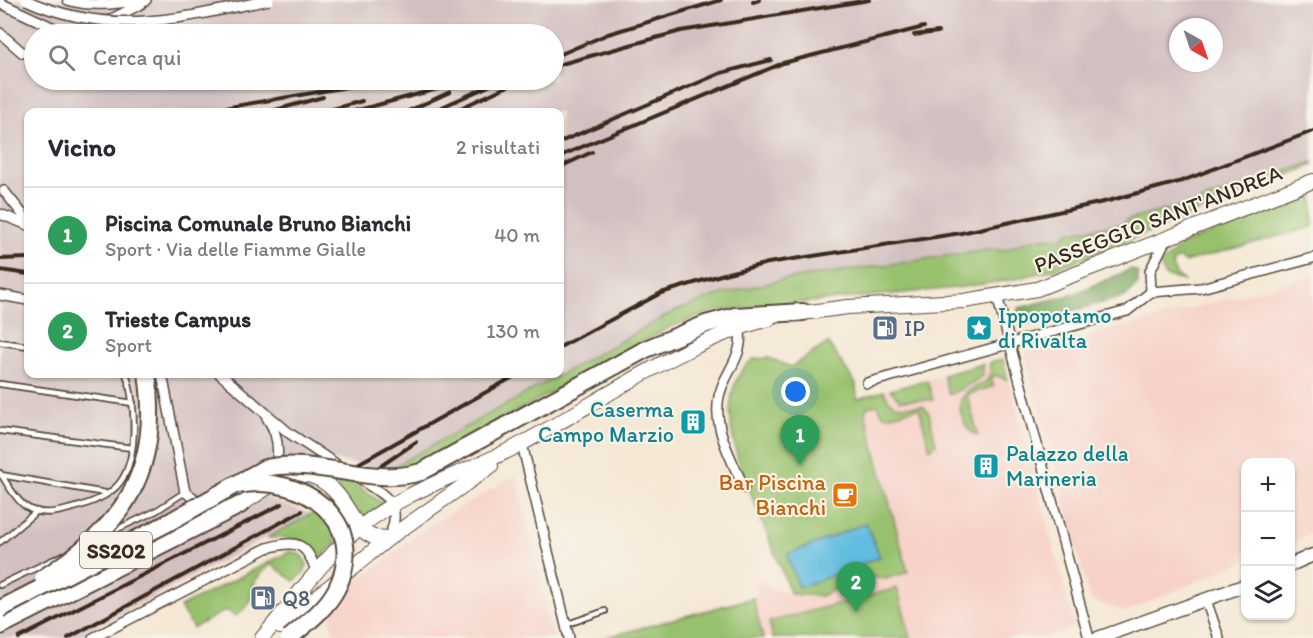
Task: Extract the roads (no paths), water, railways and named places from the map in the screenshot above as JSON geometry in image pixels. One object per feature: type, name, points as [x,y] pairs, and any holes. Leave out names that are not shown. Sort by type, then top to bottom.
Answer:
[{"type":"highway","name":"SS202","points":[[0,609],[164,525],[265,468],[281,465],[312,465],[392,478],[421,472],[646,349],[676,335],[735,316],[803,312]]},
{"type":"highway","points":[[0,604],[79,553],[98,537],[128,500],[142,473],[150,443],[151,396],[158,378]]},
{"type":"highway","name":"SS202","points":[[229,487],[250,483],[272,484],[308,494],[322,503],[340,528],[345,558],[337,589],[318,612],[290,638]]},
{"type":"highway","name":"SS202","points":[[0,626],[240,505]]},
{"type":"main road","name":"PASSEGGIO SANT'ANDREA","points":[[522,444],[638,378],[739,328],[803,312],[848,307],[964,301],[1037,289],[1313,181]]},
{"type":"main road","points":[[264,638],[317,574],[360,528],[416,494],[522,444]]},
{"type":"main road","points":[[264,638],[389,538],[522,444]]},
{"type":"main road","name":"SS202","points":[[240,505],[295,473],[313,476],[338,495],[360,528]]},
{"type":"main road","points":[[360,528],[373,537],[389,538]]},
{"type":"main road","points":[[1295,563],[1313,555]]},
{"type":"main road","points":[[1098,638],[1241,587]]},
{"type":"street","points":[[26,0],[75,18],[130,22],[189,17],[269,0]]},
{"type":"street","points":[[69,0],[78,3],[119,4],[147,0]]},
{"type":"street","points":[[101,24],[147,0]]},
{"type":"street","points":[[0,3],[45,24]]},
{"type":"street","points":[[0,33],[24,52]]},
{"type":"street","points":[[4,191],[24,218]]},
{"type":"street","points":[[0,214],[24,222]]},
{"type":"street","points":[[1151,292],[1150,271],[1167,237]]},
{"type":"street","points":[[867,383],[1127,311],[1151,292],[1201,288],[1313,258]]},
{"type":"street","points":[[0,295],[24,299]]},
{"type":"street","points":[[997,296],[1089,638]]},
{"type":"street","points":[[739,328],[742,339],[740,352],[723,382],[717,415],[722,434],[744,488]]},
{"type":"street","points":[[160,378],[185,492],[207,507],[240,505]]},
{"type":"street","points":[[224,378],[262,412],[315,451],[376,490],[393,506],[396,514],[389,538]]},
{"type":"street","points":[[262,412],[271,423],[278,447],[274,476],[267,489]]},
{"type":"street","points":[[522,444],[569,638]]},
{"type":"street","points":[[376,490],[394,495],[416,494]]},
{"type":"street","points":[[93,638],[267,548],[284,543],[297,543],[304,548],[312,558],[317,574]]},
{"type":"street","points":[[1206,600],[1219,638]]},
{"type":"street","points":[[300,638],[310,624],[309,614],[303,607]]},
{"type":"lane","points":[[0,342],[24,345]]},
{"type":"lane","points":[[0,474],[26,507],[49,514],[79,507],[115,488],[127,470],[132,448],[133,403],[127,378]]},
{"type":"lane","points":[[0,384],[133,403]]},
{"type":"lane","points":[[0,431],[132,448]]},
{"type":"lane","points":[[0,474],[105,494]]},
{"type":"lane","points":[[0,585],[156,511],[185,492]]},
{"type":"lane","points":[[0,542],[37,511]]},
{"type":"lane","points":[[566,624],[606,611]]},
{"type":"water","points":[[866,523],[880,557],[799,588],[787,555]]},
{"type":"railway","points":[[564,53],[608,34],[721,0]]},
{"type":"railway","points":[[753,2],[759,0]]},
{"type":"railway","points":[[564,63],[681,31],[869,0]]},
{"type":"railway","points":[[564,154],[783,63],[924,27]]},
{"type":"railway","points":[[914,35],[938,32]]},
{"type":"railway","points":[[564,140],[721,73],[771,60]]},
{"type":"railway","points":[[224,108],[330,90]]},
{"type":"railway","points":[[366,108],[434,90]]},
{"type":"railway","points":[[440,108],[480,90]]},
{"type":"railway","points":[[461,108],[499,90]]},
{"type":"railway","points":[[415,108],[450,92]]},
{"type":"railway","points":[[283,108],[323,97]]},
{"type":"railway","points":[[337,108],[362,101]]},
{"type":"railway","points":[[564,345],[661,293],[724,274],[768,263],[961,233],[1108,201],[1182,181],[1313,131]]},
{"type":"railway","points":[[564,165],[592,152]]},
{"type":"railway","points":[[0,259],[24,258]]},
{"type":"railway","points":[[0,270],[24,273]]},
{"type":"railway","points":[[356,465],[511,378]]},
{"type":"railway","points":[[375,470],[416,442]]},
{"type":"railway","points":[[19,638],[282,504]]},
{"type":"railway","points":[[68,638],[302,511]]},
{"type":"place","name":"IP","points":[[885,328]]},
{"type":"place","name":"Ippopotamo di Rivalta","points":[[979,328]]},
{"type":"place","name":"Caserma Campo Marzio","points":[[693,422]]},
{"type":"place","name":"Piscina Comunale Bruno Bianchi","points":[[800,465]]},
{"type":"place","name":"Palazzo della Marineria","points":[[986,466]]},
{"type":"place","name":"Bar Piscina Bianchi","points":[[845,495]]},
{"type":"place","name":"Q8","points":[[263,598]]},
{"type":"place","name":"Trieste Campus","points":[[856,612]]}]
